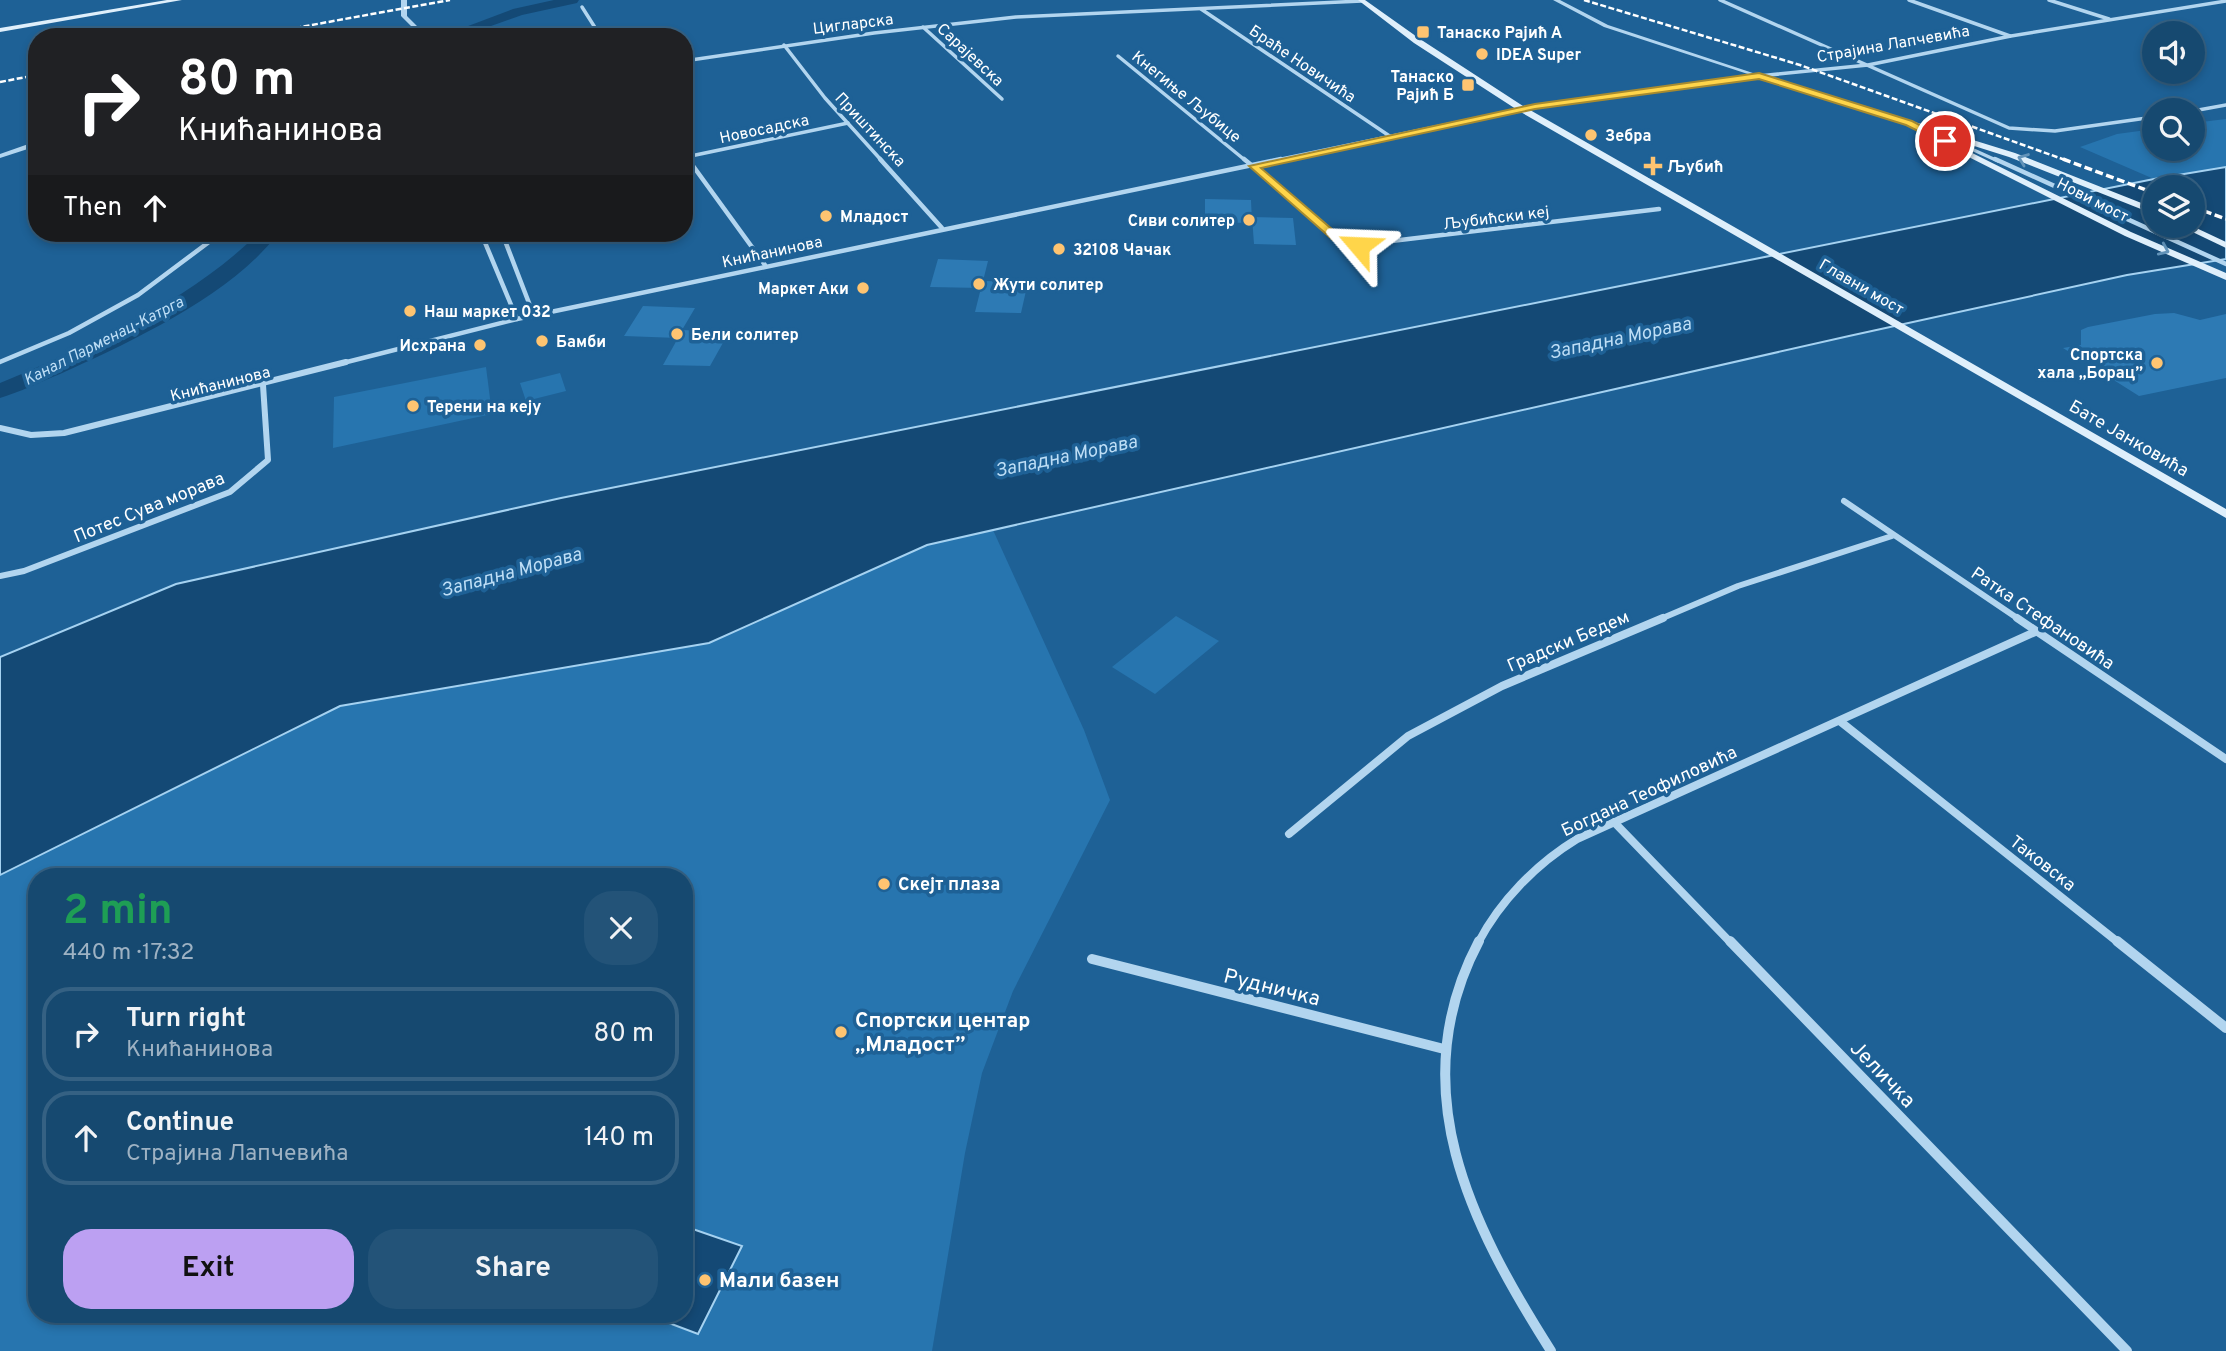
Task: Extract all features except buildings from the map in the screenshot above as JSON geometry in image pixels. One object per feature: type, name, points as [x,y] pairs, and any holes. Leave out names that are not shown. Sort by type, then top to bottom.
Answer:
[{"type":"main road","points":[[0,30],[179,0]]},
{"type":"main road","name":"Главни мост","points":[[1362,1],[1417,41],[1522,109],[2014,393]]},
{"type":"main road","points":[[1759,76],[1956,141]]},
{"type":"main road","name":"Страјина Лапчевића","points":[[1522,109],[1759,76]]},
{"type":"main road","points":[[1916,126],[1956,141]]},
{"type":"main road","name":"Нови мост","points":[[1956,141],[2024,159],[2142,206]]},
{"type":"main road","name":"Нови мост","points":[[1956,141],[2128,234],[2226,277]]},
{"type":"main road","points":[[2205,236],[2226,246]]},
{"type":"main road","name":"Бате Јанковића","points":[[2014,393],[2226,514]]},
{"type":"street","points":[[404,0],[404,16],[415,28]]},
{"type":"street","points":[[1556,0],[1606,26],[1759,76]]},
{"type":"street","points":[[1720,0],[1936,98],[2009,128],[2055,131],[2142,119]]},
{"type":"street","points":[[1909,0],[2011,36]]},
{"type":"street","points":[[2049,0],[2113,20]]},
{"type":"street","name":"Цигларска","points":[[693,60],[923,27],[1066,14],[1362,1]]},
{"type":"street","name":"Страјина Лапчевића","points":[[1759,76],[1868,65],[2011,36],[2226,1]]},
{"type":"street","points":[[582,7],[595,28]]},
{"type":"street","name":"Браће Новичића","points":[[1200,9],[1391,137]]},
{"type":"street","name":"Сарајевска","points":[[923,27],[1002,99]]},
{"type":"street","name":"Приштинска","points":[[784,45],[942,228]]},
{"type":"street","name":"Кнегиње Љубице","points":[[1118,56],[1254,166],[1337,238]]},
{"type":"street","points":[[2205,109],[2226,106]]},
{"type":"street","name":"Книћанинова","points":[[0,428],[31,435],[64,433],[517,319],[942,228],[1522,109]]},
{"type":"street","name":"Новосадска","points":[[693,154],[848,122]]},
{"type":"street","points":[[1956,141],[2226,264]]},
{"type":"street","points":[[0,156],[28,146]]},
{"type":"street","points":[[693,167],[765,265]]},
{"type":"street","name":"Љубићски кеј","points":[[1337,238],[1359,246],[1659,209]]},
{"type":"street","points":[[0,362],[69,332],[127,302],[209,242]]},
{"type":"street","points":[[485,242],[517,319]]},
{"type":"street","points":[[505,242],[534,316]]},
{"type":"street","name":"Потес Сува морава","points":[[0,576],[24,571],[230,492],[268,460],[263,385]]},
{"type":"street","name":"Ратка Стефановића","points":[[1844,500],[1892,536],[2226,759]]},
{"type":"street","name":"Градски Бедем","points":[[1289,834],[1408,736],[1502,686],[1738,586],[1892,536]]},
{"type":"street","name":"Богдана Теофиловића","points":[[1550,1351],[1511,1288],[1472,1208],[1452,1140],[1444,1078],[1444,1049],[1459,979],[1482,931],[1517,887],[1561,850],[1614,822],[1841,722],[2035,632]]},
{"type":"street","name":"Таковска","points":[[1841,722],[2226,1028]]},
{"type":"street","name":"Јеличка","points":[[1614,822],[2127,1351]]},
{"type":"street","name":"Рудничка","points":[[1092,959],[1444,1049]]},
{"type":"shaded area","points":[[2226,119],[2226,167],[2178,175],[2145,175],[2080,147],[2117,134],[2142,131],[2142,161],[2205,161],[2205,122]]},
{"type":"shaded area","name":"Терени на кеју","points":[[486,367],[492,414],[333,448],[334,397]]},
{"type":"shaded area","points":[[560,373],[566,391],[526,401],[520,383]]},
{"type":"shaded area","name":"Спортски центар „Младост”","points":[[993,530],[1084,730],[1110,800],[1013,991],[982,1073],[965,1153],[932,1351],[0,1351],[0,875],[339,706],[709,643],[927,545]]},
{"type":"shaded area","points":[[1176,616],[1219,641],[1155,694],[1112,667]]},
{"type":"water","name":"Западна Морава","points":[[2226,167],[2226,259],[2127,275],[1849,336],[927,545],[709,643],[340,706],[0,875],[0,657],[176,584],[561,498],[2142,181],[2142,238],[2205,238],[2205,175],[2178,175]]},
{"type":"water","name":"Мали базен","points":[[693,1229],[742,1246],[698,1334],[669,1323],[693,1323]]},
{"type":"waterway","name":"Канал Парменац-Катрга","points":[[472,28],[518,12],[572,0]]},
{"type":"waterway","name":"Канал Парменац-Катрга","points":[[0,391],[72,361],[144,326],[211,284],[260,242]]},
{"type":"railway","points":[[295,28],[450,0]]},
{"type":"railway","points":[[1584,0],[1800,65],[2068,161]]},
{"type":"railway","points":[[0,82],[28,77]]},
{"type":"railway","points":[[2063,159],[2142,189]]},
{"type":"railway","points":[[2205,211],[2226,219]]},
{"type":"place","name":"Танаско Рајић А","points":[[1423,32]]},
{"type":"place","name":"IDEA Super","points":[[1482,54]]},
{"type":"place","name":"Танаско Рајић Б","points":[[1468,85]]},
{"type":"place","name":"Зебра","points":[[1591,135]]},
{"type":"place","name":"Љубић","points":[[1653,166]]},
{"type":"place","name":"Младост","points":[[826,216]]},
{"type":"place","name":"Сиви солитер","points":[[1249,220]]},
{"type":"place","name":"32108 Чачак","points":[[1059,249]]},
{"type":"place","name":"Жути солитер","points":[[979,284]]},
{"type":"place","name":"Маркет Аки","points":[[863,288]]},
{"type":"place","name":"Наш маркет 032","points":[[410,311]]},
{"type":"place","name":"Бели солитер","points":[[677,334]]},
{"type":"place","name":"Бамби","points":[[542,341]]},
{"type":"place","name":"Исхрана","points":[[480,345]]},
{"type":"place","name":"Спортска хала „Борац”","points":[[2157,363]]},
{"type":"place","name":"Терени на кеју","points":[[413,406]]},
{"type":"place","name":"Скејт плаза","points":[[884,884]]},
{"type":"place","name":"Спортски центар „Младост”","points":[[841,1032]]},
{"type":"place","name":"Мали базен","points":[[705,1280]]},
{"type":"route","points":[[1359,246],[1337,238],[1254,166],[1535,106],[1759,76],[1909,123],[1945,141]]}]
